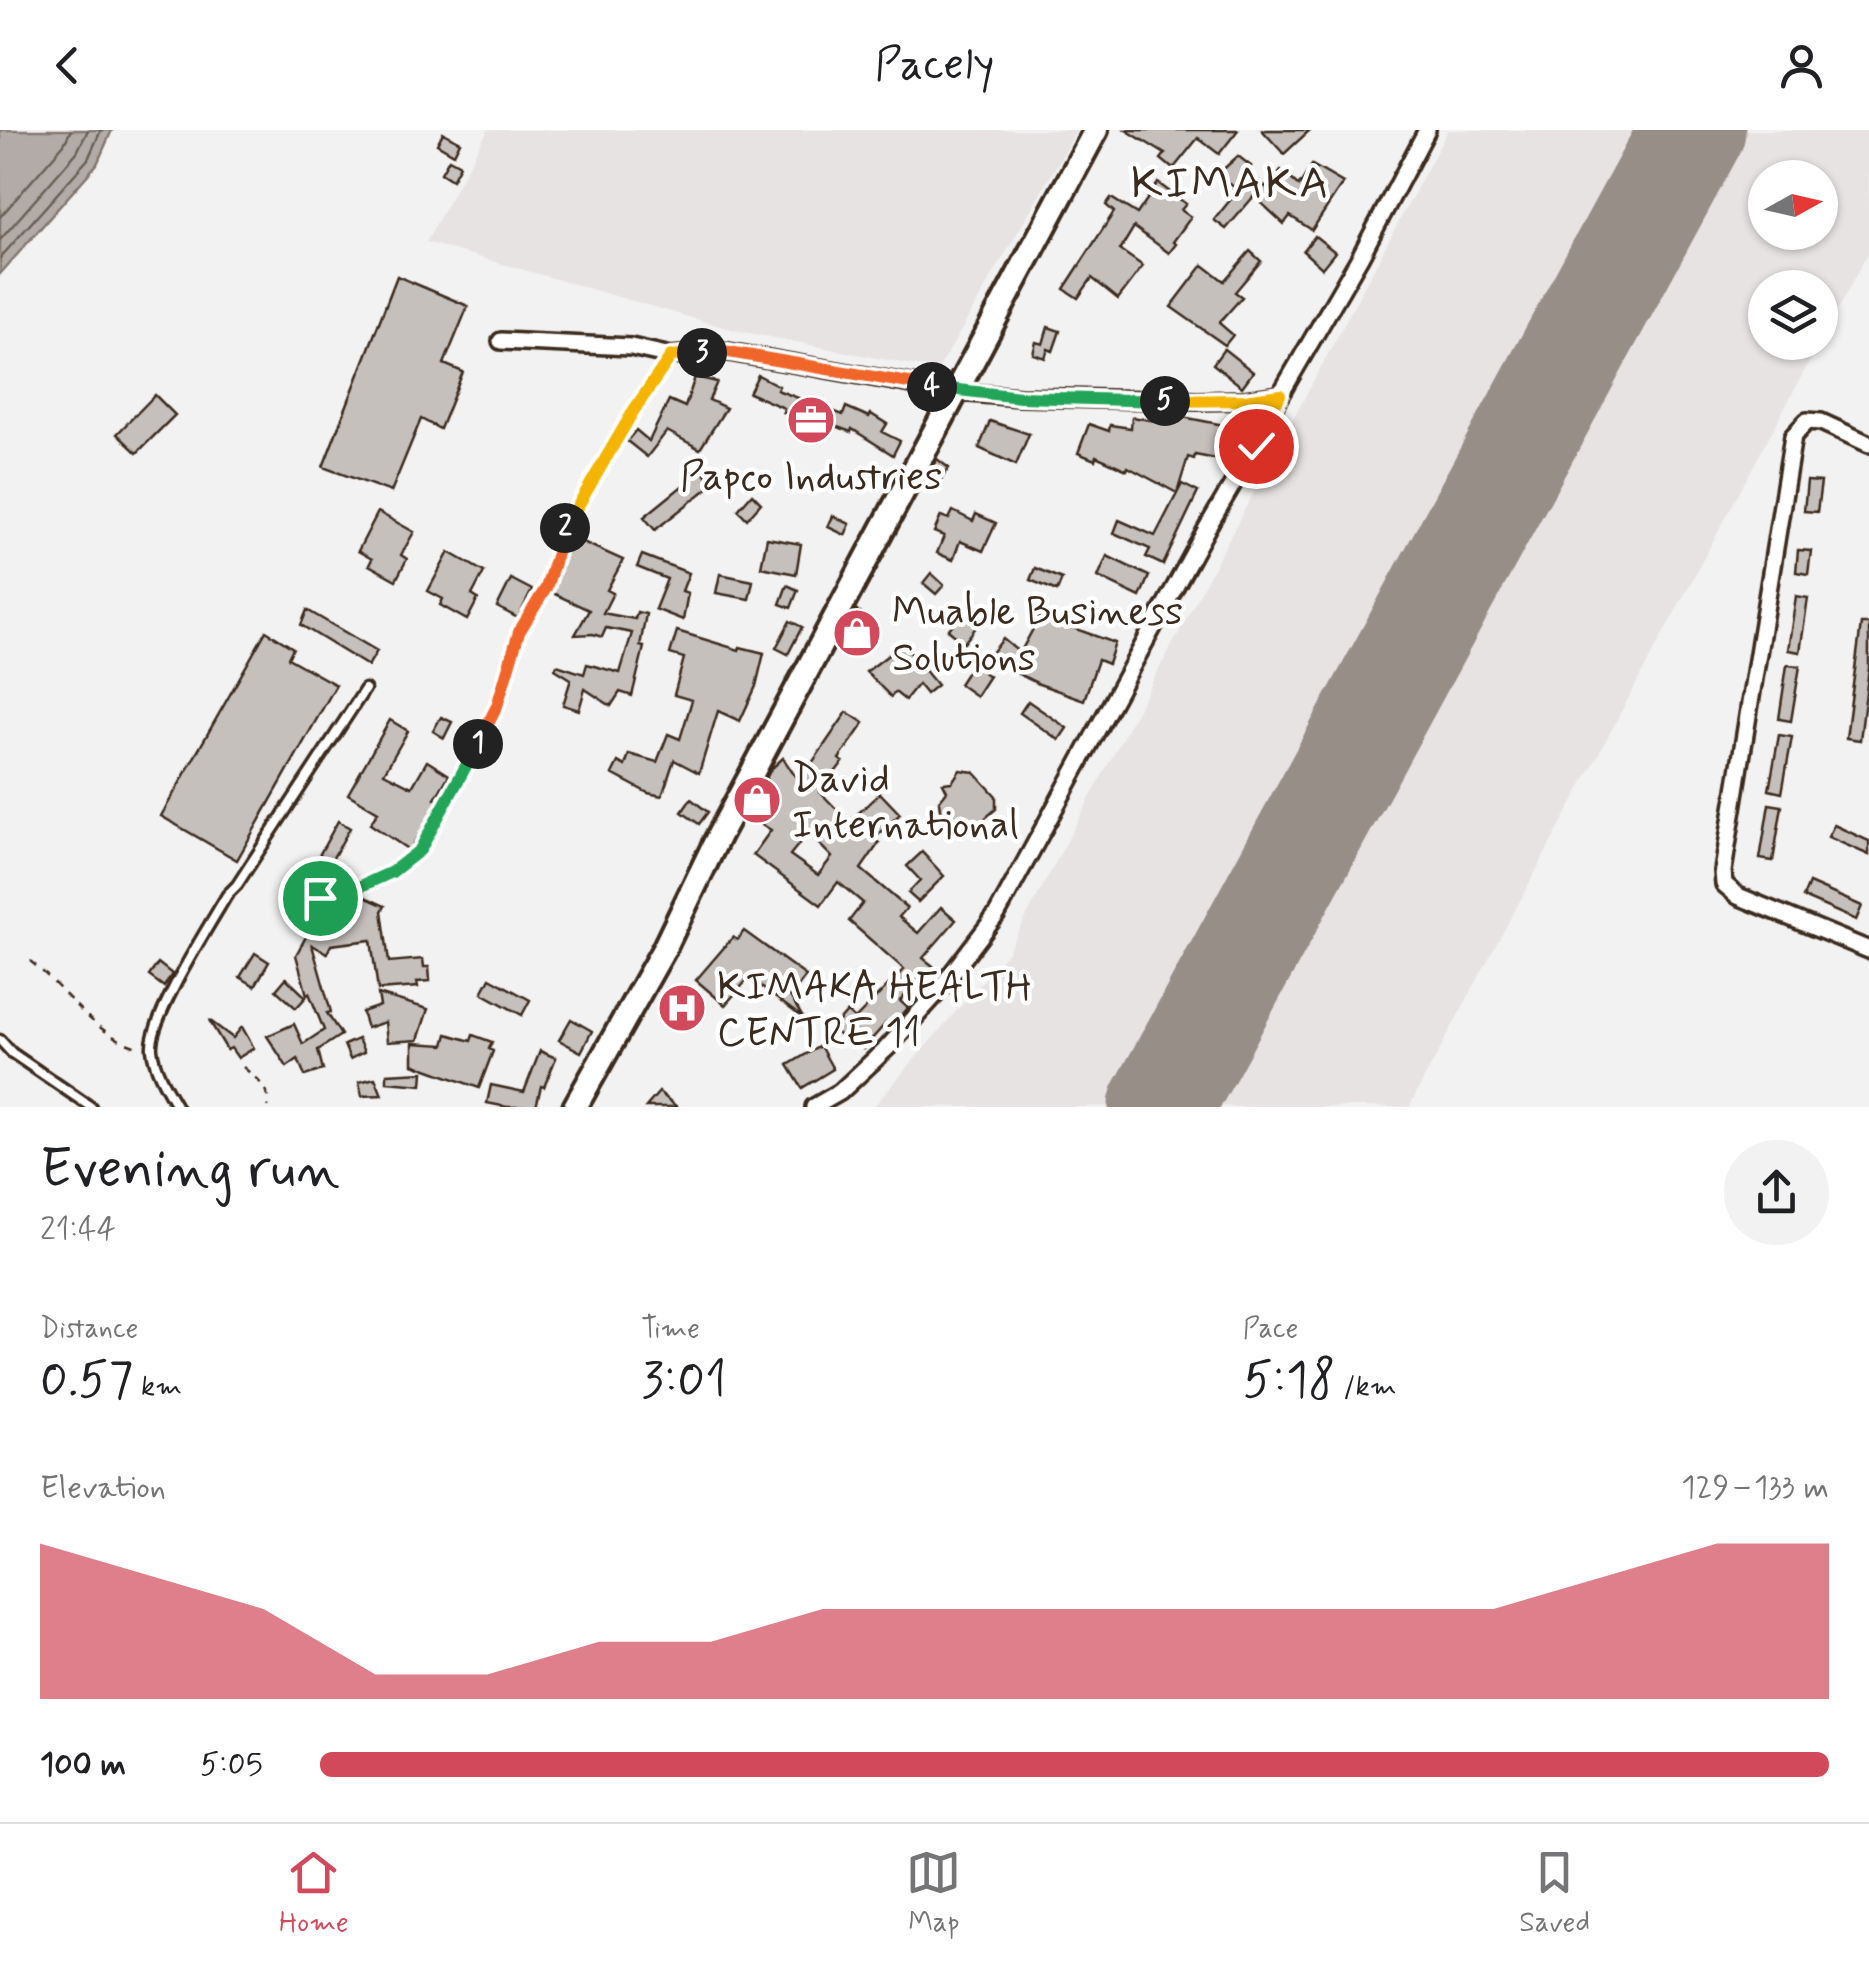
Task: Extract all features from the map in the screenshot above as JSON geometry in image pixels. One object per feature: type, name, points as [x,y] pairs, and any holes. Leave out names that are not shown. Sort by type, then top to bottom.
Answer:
[{"type":"main road","points":[[575,1107],[664,949],[719,835],[1096,130]]},
{"type":"street","points":[[814,1107],[840,1092],[888,1047],[936,994],[997,914],[1427,130]]},
{"type":"street","points":[[501,342],[631,347],[671,356],[723,351],[956,392],[1079,400],[1245,400],[1280,395]]},
{"type":"street","points":[[1869,444],[1821,422],[1806,421],[1793,436],[1723,872],[1724,884],[1738,896],[1869,950]]},
{"type":"lane","points":[[177,1107],[152,1050],[153,1036],[169,1000],[228,895],[365,690]]},
{"type":"lane","points":[[0,1040],[90,1107]]},
{"type":"path","points":[[320,898],[392,872],[420,850],[434,830],[448,795],[497,706],[519,632],[546,588],[554,554],[568,521],[671,356]]},
{"type":"path","points":[[30,961],[59,985],[97,1028],[136,1047],[152,1050]]},
{"type":"path","points":[[244,1067],[262,1084],[269,1096],[268,1107]]},
{"type":"shaded area","points":[[488,130],[1077,130],[938,370],[734,330],[426,242]]},
{"type":"shaded area","points":[[1448,130],[1869,130],[1869,251],[1838,309],[1838,270],[1748,270],[1748,360],[1810,360],[1409,1107],[873,1107],[1007,953]]},
{"type":"water","points":[[0,130],[112,130],[97,164],[0,274]]},
{"type":"building","points":[[1126,130],[1238,130],[1219,154],[1198,138],[1173,169],[1161,159],[1165,154]]},
{"type":"building","points":[[1262,130],[1310,130],[1284,154]]},
{"type":"building","points":[[443,133],[460,142],[454,154],[437,144]]},
{"type":"building","points":[[1238,156],[1266,187],[1281,170],[1299,186],[1312,165],[1343,183],[1312,230],[1290,216],[1284,224],[1254,196],[1226,229],[1214,220],[1235,194],[1235,188],[1218,174]]},
{"type":"building","points":[[449,159],[460,165],[452,180],[441,173]]},
{"type":"building","points":[[1158,183],[1186,204],[1181,210],[1191,217],[1169,253],[1134,227],[1120,250],[1143,266],[1118,299],[1092,278],[1078,298],[1064,289],[1114,212],[1106,205],[1111,198],[1137,214]]},
{"type":"building","points":[[1315,236],[1335,252],[1322,268],[1303,251]]},
{"type":"building","points":[[1250,251],[1261,261],[1235,292],[1242,297],[1219,323],[1233,335],[1225,345],[1171,307],[1203,265],[1224,281]]},
{"type":"building","points":[[397,276],[468,306],[444,364],[463,372],[440,429],[421,419],[391,492],[323,467]]},
{"type":"building","points":[[1048,327],[1060,331],[1053,351],[1048,349],[1045,358],[1033,354],[1036,342],[1043,344]]},
{"type":"building","points":[[1224,349],[1253,372],[1242,387],[1213,364]]},
{"type":"building","points":[[758,375],[779,386],[777,390],[843,415],[846,407],[869,417],[871,414],[887,424],[882,432],[900,441],[893,455],[852,429],[851,432],[827,423],[825,428],[783,412],[784,408],[749,393]]},
{"type":"building","points":[[695,377],[717,382],[709,400],[726,408],[700,449],[667,431],[647,457],[627,441],[636,430],[649,441],[669,400],[685,407]]},
{"type":"building","points":[[155,395],[175,415],[137,453],[117,434]]},
{"type":"building","points":[[1162,413],[1229,426],[1226,438],[1219,437],[1216,459],[1188,457],[1177,493],[1128,467],[1127,470],[1096,456],[1095,460],[1078,453],[1089,424],[1109,431],[1110,425],[1131,428],[1132,417],[1162,422]]},
{"type":"building","points":[[990,421],[1029,434],[1016,465],[979,448]]},
{"type":"building","points":[[937,459],[949,468],[940,481],[929,473]]},
{"type":"building","points":[[702,470],[713,484],[655,530],[644,517]]},
{"type":"building","points":[[1807,481],[1821,482],[1817,512],[1804,511]]},
{"type":"building","points":[[1182,484],[1198,492],[1163,565],[1146,557],[1150,549],[1114,533],[1119,520],[1155,536]]},
{"type":"building","points":[[752,494],[761,503],[747,519],[738,510]]},
{"type":"building","points":[[953,511],[973,521],[976,514],[996,523],[983,551],[960,541],[953,560],[937,553],[944,536],[934,532],[941,516],[949,519]]},
{"type":"building","points":[[378,512],[414,532],[401,555],[407,559],[396,580],[369,565],[372,559],[358,551]]},
{"type":"building","points":[[833,516],[850,524],[845,535],[828,527]]},
{"type":"building","points":[[574,538],[623,560],[607,590],[613,593],[603,613],[635,619],[637,612],[646,614],[640,646],[644,647],[632,696],[620,692],[611,706],[585,689],[579,710],[563,705],[571,679],[555,669],[557,665],[584,674],[587,664],[620,673],[632,633],[606,628],[602,637],[575,635],[589,610],[546,590]]},
{"type":"building","points":[[767,538],[801,544],[796,574],[761,567]]},
{"type":"building","points":[[1798,550],[1811,551],[1808,574],[1796,572]]},
{"type":"building","points":[[449,552],[484,572],[472,595],[478,599],[467,620],[440,605],[443,599],[428,591]]},
{"type":"building","points":[[642,555],[689,573],[682,591],[688,593],[683,620],[655,609],[667,579],[637,567]]},
{"type":"building","points":[[1107,556],[1149,576],[1140,597],[1098,577]]},
{"type":"building","points":[[1035,568],[1062,579],[1057,591],[1030,580]]},
{"type":"building","points":[[931,573],[944,585],[936,594],[923,583]]},
{"type":"building","points":[[720,574],[753,581],[749,599],[716,593]]},
{"type":"building","points":[[511,579],[532,590],[518,618],[497,607]]},
{"type":"building","points":[[787,585],[798,590],[791,608],[780,604]]},
{"type":"building","points":[[1796,596],[1808,598],[1800,652],[1788,650]]},
{"type":"building","points":[[307,610],[377,651],[368,666],[301,625]]},
{"type":"building","points":[[965,610],[980,622],[964,643],[948,630]]},
{"type":"building","points":[[857,611],[870,619],[861,632],[849,624]]},
{"type":"building","points":[[1040,616],[1115,643],[1108,664],[1098,660],[1084,700],[987,659],[1003,639],[1020,653]]},
{"type":"building","points":[[790,621],[802,627],[788,654],[776,648]]},
{"type":"building","points":[[1861,624],[1869,624],[1869,668],[1860,740],[1846,738]]},
{"type":"building","points":[[266,631],[293,648],[288,658],[336,685],[237,860],[161,816]]},
{"type":"building","points":[[677,631],[739,650],[740,647],[764,653],[756,686],[740,721],[718,711],[699,773],[674,760],[662,796],[612,774],[618,762],[625,766],[629,754],[657,762],[668,734],[680,739],[692,700],[674,695],[684,658],[670,654]]},
{"type":"building","points":[[905,646],[937,685],[926,694],[918,684],[905,700],[895,692],[891,697],[866,672]]},
{"type":"building","points":[[972,664],[989,676],[976,696],[959,684]]},
{"type":"building","points":[[1787,665],[1800,666],[1791,721],[1779,719]]},
{"type":"building","points":[[1028,701],[1067,728],[1059,740],[1020,713]]},
{"type":"building","points":[[847,712],[864,723],[839,759],[843,762],[820,792],[849,822],[880,793],[900,814],[874,839],[879,843],[861,869],[907,908],[899,917],[918,933],[941,907],[956,920],[923,958],[933,966],[900,1001],[908,1008],[892,1026],[887,1022],[863,1049],[832,1029],[847,1012],[855,1019],[904,969],[849,921],[863,903],[838,882],[821,905],[753,855],[771,830],[747,815],[771,769],[783,758],[799,782]],"holes":[[[808,833],[832,857],[818,875],[790,855]]]},
{"type":"building","points":[[441,717],[452,722],[444,738],[433,731]]},
{"type":"building","points":[[390,720],[408,731],[384,773],[412,787],[427,761],[449,775],[409,850],[370,824],[378,812],[348,794]]},
{"type":"building","points":[[1779,735],[1792,737],[1782,793],[1769,790]]},
{"type":"building","points":[[960,770],[974,772],[996,796],[996,809],[976,826],[967,825],[960,818],[950,819],[940,810],[939,801],[947,791],[943,783],[952,782]]},
{"type":"building","points":[[691,799],[708,812],[699,824],[682,812]]},
{"type":"building","points":[[1769,804],[1782,806],[1773,861],[1760,859]]},
{"type":"building","points":[[338,821],[350,828],[314,891],[349,907],[356,893],[385,906],[382,911],[389,962],[423,959],[424,967],[429,967],[430,981],[417,982],[418,987],[378,990],[371,940],[331,945],[327,953],[312,945],[331,1012],[327,1013],[341,1035],[318,1050],[323,1070],[305,1076],[298,1059],[287,1067],[267,1036],[294,1024],[303,1044],[324,1030],[307,995],[296,955],[319,913],[294,901]]},
{"type":"building","points":[[1834,825],[1869,841],[1869,855],[1828,837]]},
{"type":"building","points":[[922,852],[944,876],[918,902],[908,893],[920,880],[907,866]]},
{"type":"building","points":[[1809,883],[1862,906],[1856,920],[1803,897]]},
{"type":"building","points":[[744,931],[806,976],[792,995],[786,989],[803,1018],[749,978],[725,1005],[696,980],[733,937],[737,940]]},
{"type":"building","points":[[255,953],[269,962],[255,986],[240,977]]},
{"type":"building","points":[[158,963],[172,974],[164,987],[149,976]]},
{"type":"building","points":[[286,978],[306,997],[296,1008],[276,990]]},
{"type":"building","points":[[490,978],[530,1000],[522,1015],[482,993]]},
{"type":"building","points":[[378,994],[428,1009],[418,1040],[387,1042],[385,1022],[367,1028],[362,1012],[380,1006]]},
{"type":"building","points":[[571,1019],[592,1031],[581,1052],[559,1040]]},
{"type":"building","points":[[209,1020],[233,1038],[242,1027],[254,1048],[238,1058],[231,1048],[227,1050]]},
{"type":"building","points":[[447,1034],[471,1041],[473,1035],[492,1042],[489,1049],[493,1051],[479,1088],[413,1064],[413,1043],[444,1045]]},
{"type":"building","points":[[358,1039],[364,1052],[350,1059],[344,1045]]},
{"type":"building","points":[[820,1046],[833,1069],[802,1088],[788,1065]]},
{"type":"building","points":[[540,1051],[556,1058],[544,1087],[541,1086],[536,1107],[487,1103],[491,1085],[524,1092]]},
{"type":"building","points":[[423,1072],[422,1085],[387,1082],[387,1074]]},
{"type":"building","points":[[375,1078],[382,1095],[362,1096],[359,1082]]},
{"type":"building","points":[[659,1092],[677,1107],[646,1107]]},
{"type":"runway","points":[[1161,1107],[1693,130]]},
{"type":"place","name":"Papco Industries","points":[[811,420]]},
{"type":"place","name":"Muable Business Solutions","points":[[857,633]]},
{"type":"place","name":"David International","points":[[757,800]]},
{"type":"place","name":"KIMAKA HEALTH CENTRE 11","points":[[682,1008]]},
{"type":"district","name":"KIMAKA","points":[[1231,181]]},
{"type":"route","points":[[320,898],[359,887],[406,864],[434,830],[448,795],[497,706],[512,650],[546,588],[554,554],[568,521],[671,356],[723,351],[956,392],[1020,397],[1198,401],[1280,395],[1256,446]]}]
